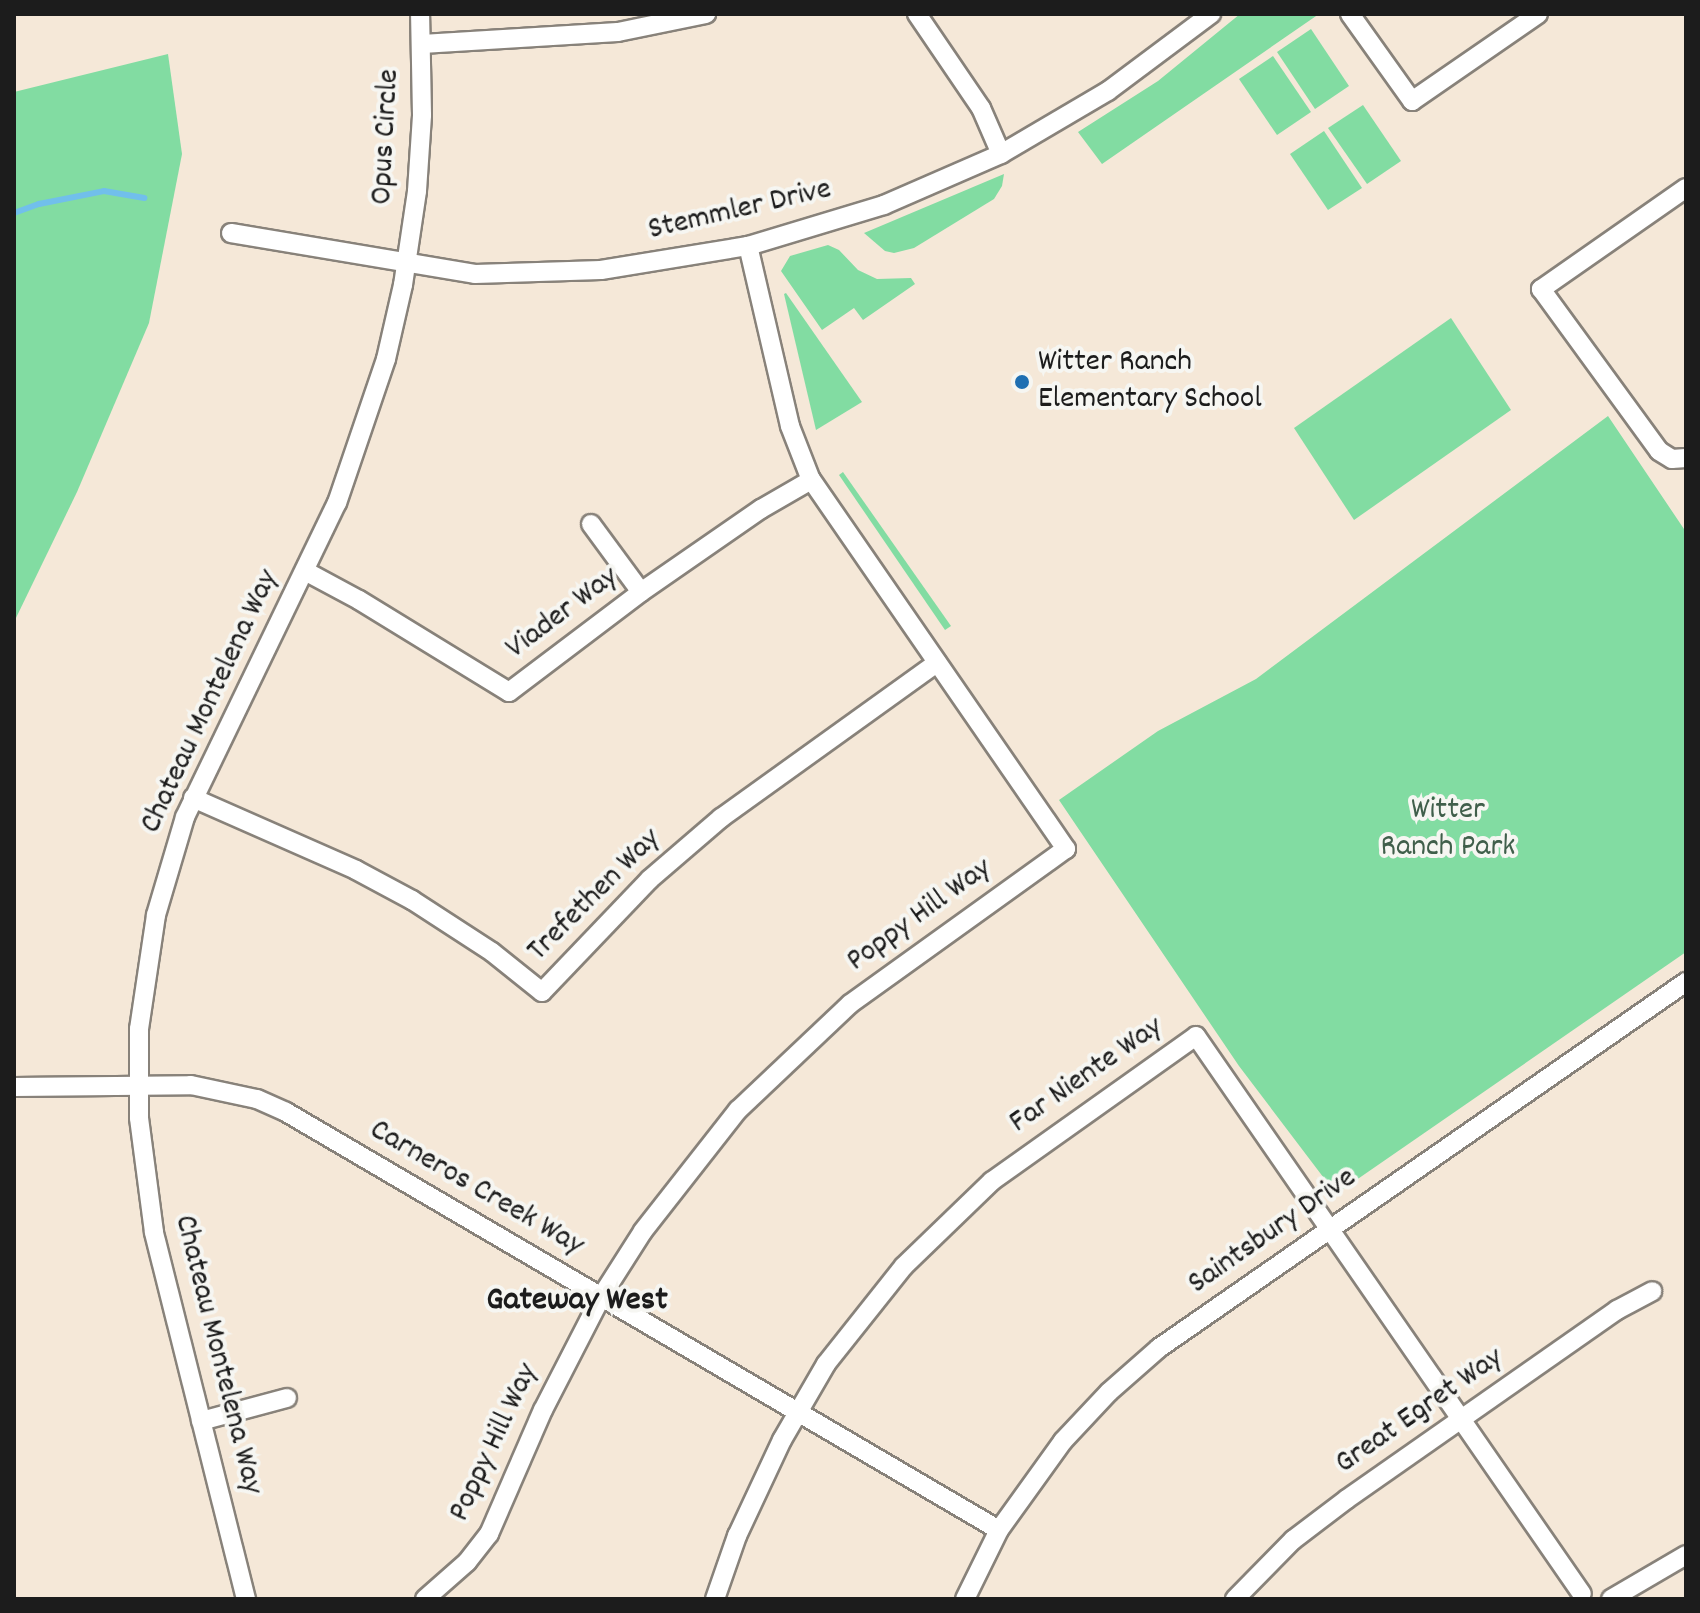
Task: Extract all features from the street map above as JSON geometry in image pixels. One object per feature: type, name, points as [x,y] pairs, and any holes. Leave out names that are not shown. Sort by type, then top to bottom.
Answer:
[{"type":"street","name":"Opus Circle","points":[[407,263],[417,191],[422,44],[420,14]]},
{"type":"street","points":[[422,44],[618,32],[706,14]]},
{"type":"street","points":[[917,14],[981,108],[1001,154]]},
{"type":"street","points":[[1350,14],[1412,101],[1538,14]]},
{"type":"street","name":"Stemmler Drive","points":[[231,233],[475,274],[601,270],[748,246],[884,205],[1001,154],[1108,91],[1205,16]]},
{"type":"street","points":[[1686,188],[1541,289],[1659,451],[1672,459],[1686,458]]},
{"type":"street","name":"Poppy Hill Way","points":[[425,1599],[467,1562],[489,1534],[543,1410],[601,1297],[643,1231],[738,1110],[792,1055],[911,957],[1066,849],[811,480],[790,426],[748,246]]},
{"type":"street","name":"Chateau Montelena Way","points":[[246,1599],[154,1232],[143,1169],[138,1086],[139,1029],[149,953],[169,865],[193,798],[337,503],[386,359],[407,263]]},
{"type":"street","name":"Viader Way","points":[[305,571],[359,600],[509,692],[641,592],[761,509],[811,480]]},
{"type":"street","points":[[591,524],[641,592]]},
{"type":"street","name":"Trefethen Way","points":[[193,798],[356,870],[412,900],[492,952],[542,992],[630,898],[721,818],[937,663]]},
{"type":"street","name":"Saintsbury Drive","points":[[965,1599],[999,1530],[1063,1441],[1109,1392],[1159,1348],[1686,982]]},
{"type":"street","name":"Far Niente Way","points":[[715,1599],[761,1480],[798,1413],[864,1312],[947,1222],[1041,1144],[1196,1036],[1463,1421],[1580,1596]]},
{"type":"street","name":"Carneros Creek Way","points":[[14,1087],[191,1085],[227,1091],[286,1112],[999,1530]]},
{"type":"street","name":"Great Egret Way","points":[[1235,1599],[1293,1540],[1617,1310],[1652,1291]]},
{"type":"street","points":[[201,1421],[287,1398]]},
{"type":"street","points":[[1580,1596],[1599,1591],[1610,1599],[1686,1555]]},
{"type":"green space","points":[[1240,14],[1319,14],[1102,164],[1078,132],[1158,81]]},
{"type":"green space","points":[[1311,29],[1349,86],[1315,109],[1277,52]]},
{"type":"green space","points":[[168,54],[182,154],[149,323],[77,492],[14,622],[14,92]]},
{"type":"green space","points":[[1273,56],[1311,112],[1277,135],[1239,79]]},
{"type":"green space","points":[[1363,105],[1401,161],[1367,184],[1328,128]]},
{"type":"green space","points":[[1324,131],[1362,188],[1328,210],[1290,154]]},
{"type":"green space","points":[[1004,174],[1002,186],[994,199],[914,248],[894,253],[885,251],[864,233]]},
{"type":"green space","points":[[828,245],[839,250],[858,270],[877,279],[911,278],[915,284],[863,320],[854,308],[822,330],[781,271],[790,256]]},
{"type":"green space","points":[[784,294],[862,402],[816,430]]},
{"type":"green space","points":[[1451,318],[1511,410],[1354,520],[1294,428]]},
{"type":"green space","name":"Witter Ranch Park","points":[[1608,416],[1686,532],[1686,952],[1336,1194],[1239,1066],[1059,800],[1158,731],[1256,679]]},
{"type":"green space","points":[[843,472],[951,626],[945,630],[839,475]]},
{"type":"waterway","points":[[14,213],[39,204],[104,191],[144,198]]},
{"type":"place","name":"Witter Ranch Elementary School","points":[[1022,382]]},
{"type":"district","name":"Gateway West","points":[[577,1302]]}]
